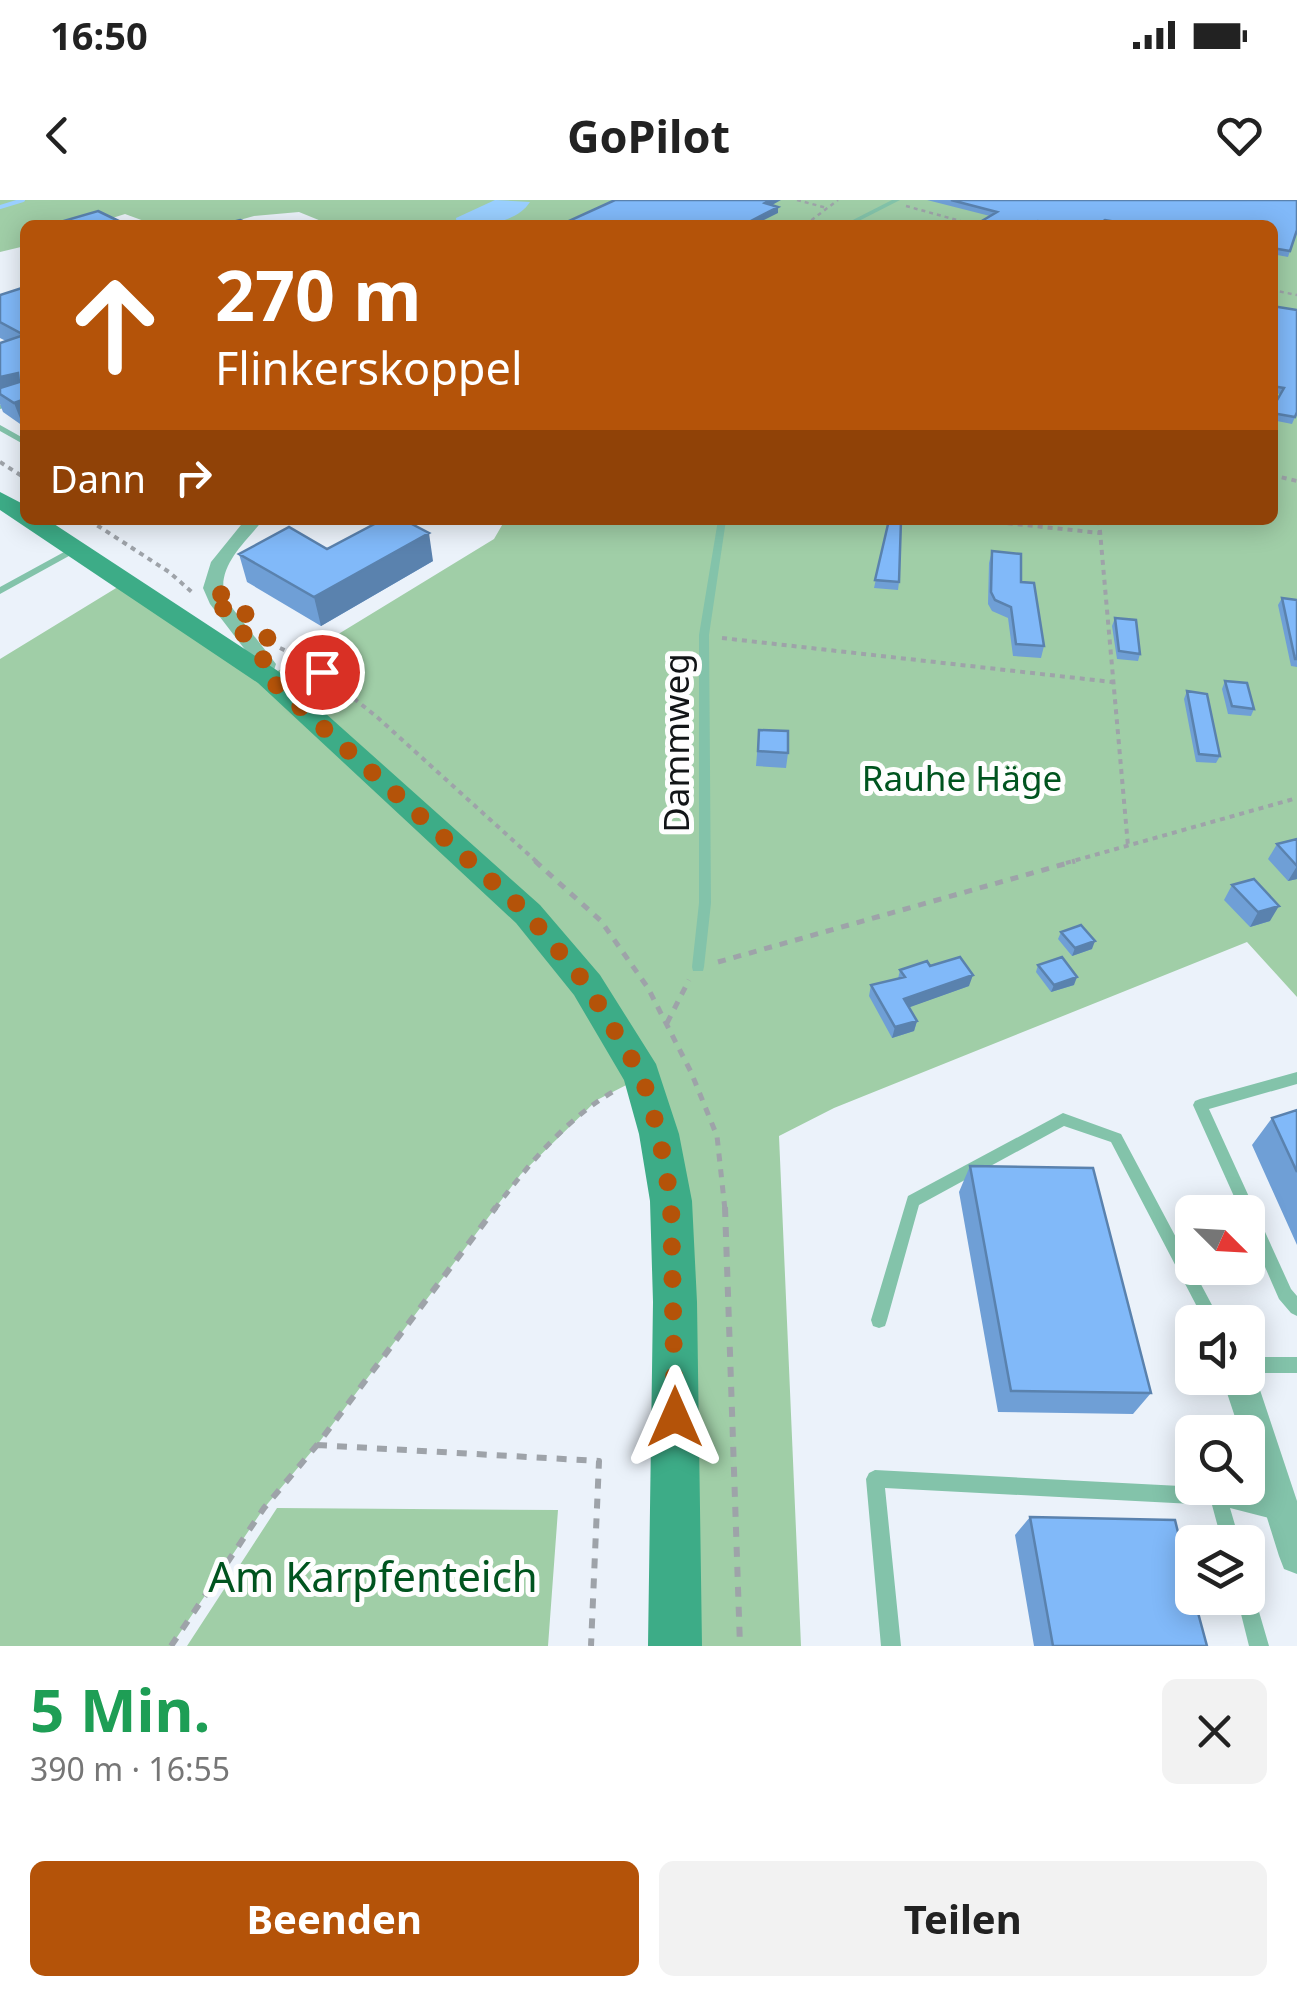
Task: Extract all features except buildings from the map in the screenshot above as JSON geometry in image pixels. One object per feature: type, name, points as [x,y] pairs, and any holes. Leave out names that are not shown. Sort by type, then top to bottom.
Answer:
[{"type":"main road","points":[[39,525],[268,659],[528,914],[587,985],[642,1076],[659,1134],[671,1201],[676,1646]]},
{"type":"street","points":[[250,525],[211,573],[210,592],[266,664],[268,659]]},
{"type":"street","points":[[1245,1395],[1297,1556]]},
{"type":"lane","points":[[856,220],[894,201]]},
{"type":"lane","name":"Dammweg","points":[[698,967],[705,903],[704,636],[721,525]]},
{"type":"lane","points":[[0,591],[76,549]]},
{"type":"lane","points":[[1297,1078],[1200,1105],[1284,1294],[1297,1308]]},
{"type":"lane","points":[[879,1320],[913,1200],[1063,1118],[1116,1138],[1204,1305]]},
{"type":"lane","points":[[1265,1365],[1297,1365]]},
{"type":"lane","points":[[892,1646],[874,1479],[1175,1494]]},
{"type":"lane","points":[[1255,1505],[1283,1512]]},
{"type":"lane","points":[[1251,1615],[1259,1646]]},
{"type":"path","points":[[797,200],[827,208]]},
{"type":"path","points":[[812,220],[838,200]]},
{"type":"path","points":[[894,201],[958,220]]},
{"type":"path","points":[[97,525],[169,572],[191,592],[210,592]]},
{"type":"path","points":[[1025,525],[1100,533]]},
{"type":"path","points":[[1099,525],[1128,846]]},
{"type":"path","points":[[704,636],[1112,682]]},
{"type":"path","points":[[268,659],[307,661],[377,716],[601,920],[648,988],[667,1024],[717,1136],[726,1218],[740,1646]]},
{"type":"path","points":[[667,1024],[674,1003],[698,967],[1297,798]]},
{"type":"path","points":[[172,1646],[264,1508],[521,1174],[597,1100],[642,1076]]},
{"type":"path","points":[[316,1445],[600,1462],[592,1646]]},
{"type":"green space","name":"Rauhe Häge","points":[[0,200],[1297,200],[1297,997],[1247,942],[834,1108],[779,1136],[801,1646],[675,1646],[675,1302],[642,1077],[597,1100],[521,1174],[317,1445],[264,1508],[171,1646],[0,1646],[0,659],[126,582],[268,677],[494,539],[502,525],[1278,525],[1278,220],[319,220],[299,212],[240,220],[141,220],[125,214],[106,220],[20,220],[20,247],[0,252]]},
{"type":"green space","name":"Am Karpfenteich","points":[[277,1508],[558,1510],[548,1646],[187,1646]]},
{"type":"water","points":[[495,200],[530,202],[516,215],[503,220],[456,218]]},
{"type":"waterway","points":[[0,207],[23,200]]},
{"type":"route","points":[[322,672],[273,644],[229,596],[220,591],[210,592],[260,654],[266,664],[264,674],[528,914],[587,985],[642,1076],[659,1134],[671,1201],[675,1417]]}]
